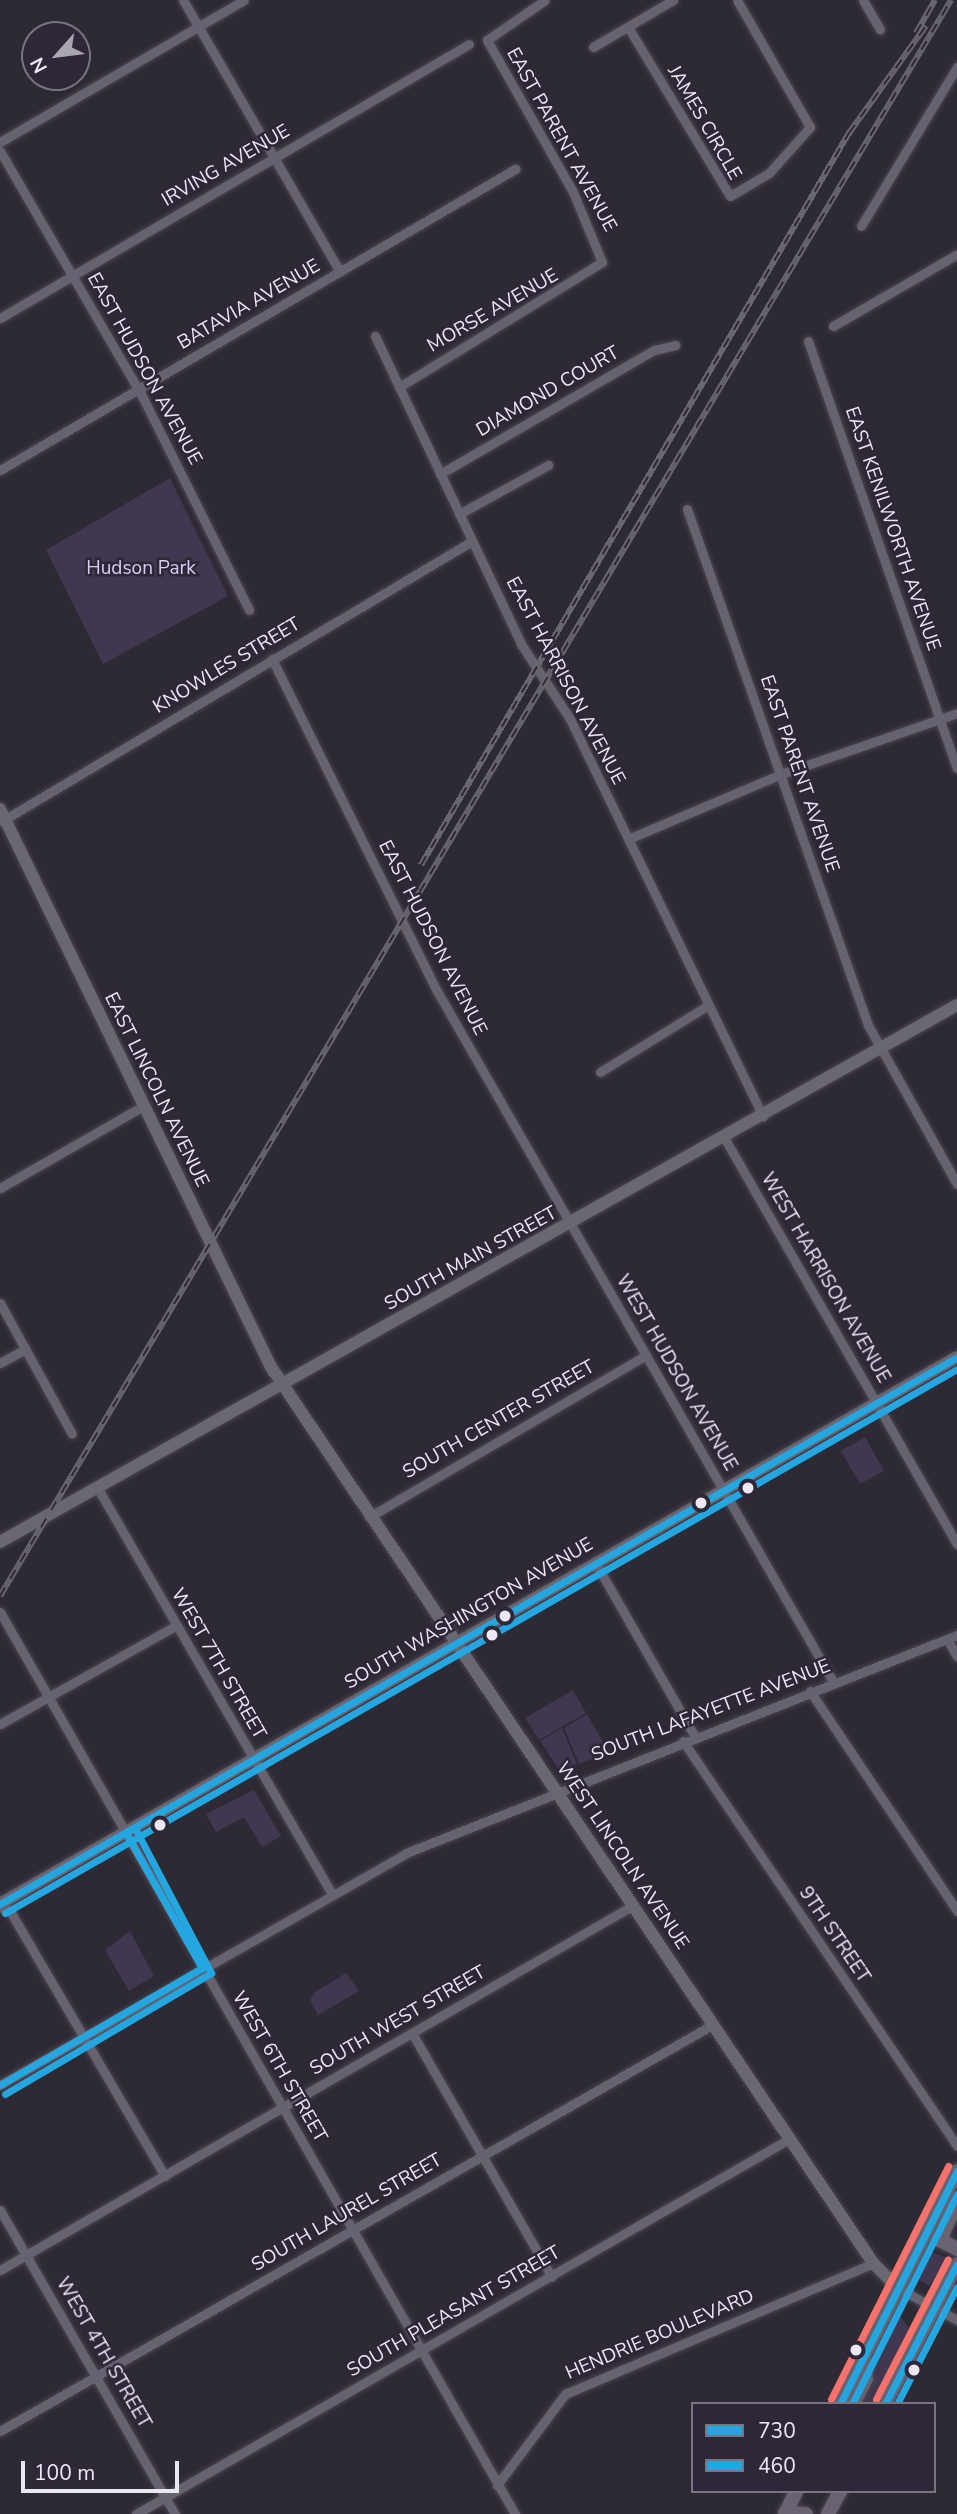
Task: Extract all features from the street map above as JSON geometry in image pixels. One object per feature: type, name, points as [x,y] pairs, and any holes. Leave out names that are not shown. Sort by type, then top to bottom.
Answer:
[{"type":"main road","name":"EAST LINCOLN AVENUE","points":[[2,817],[282,1384]]},
{"type":"main road","name":"SOUTH MAIN STREET","points":[[0,1542],[571,1226],[957,1005]]},
{"type":"main road","name":"SOUTH WASHINGTON AVENUE","points":[[0,1905],[957,1357]]},
{"type":"main road","name":"WEST LINCOLN AVENUE","points":[[282,1384],[873,2263],[898,2288]]},
{"type":"main road","points":[[841,2402],[956,2173]]},
{"type":"main road","points":[[957,2202],[940,2237],[945,2248],[957,2249]]},
{"type":"main road","points":[[886,2402],[957,2264]]},
{"type":"main road","points":[[854,2402],[866,2379],[864,2356]]},
{"type":"main road","points":[[795,2493],[785,2514],[806,2514]]},
{"type":"main road","points":[[828,2514],[839,2493]]},
{"type":"street","points":[[183,0],[340,272]]},
{"type":"street","points":[[0,142],[244,0]]},
{"type":"street","name":"EAST PARENT AVENUE","points":[[545,0],[487,36],[573,192],[602,262]]},
{"type":"street","points":[[593,47],[673,0]]},
{"type":"street","name":"JAMES CIRCLE","points":[[628,27],[730,196],[769,173],[810,127],[737,0]]},
{"type":"street","points":[[863,0],[880,29]]},
{"type":"street","name":"IRVING AVENUE","points":[[0,318],[469,44]]},
{"type":"street","points":[[860,226],[957,67]]},
{"type":"street","name":"EAST HUDSON AVENUE","points":[[0,150],[138,390],[249,610]]},
{"type":"street","name":"BATAVIA AVENUE","points":[[0,470],[515,169]]},
{"type":"street","points":[[833,326],[957,254]]},
{"type":"street","name":"MORSE AVENUE","points":[[399,387],[602,262]]},
{"type":"street","name":"EAST HARRISON AVENUE","points":[[375,335],[472,541],[628,839],[763,1117]]},
{"type":"street","name":"EAST KENILWORTH AVENUE","points":[[808,341],[957,768]]},
{"type":"street","name":"DIAMOND COURT","points":[[440,474],[654,350],[675,345]]},
{"type":"street","points":[[459,513],[548,465]]},
{"type":"street","name":"EAST PARENT AVENUE","points":[[687,509],[880,1049],[957,1184]]},
{"type":"street","name":"KNOWLES STREET","points":[[2,817],[472,541]]},
{"type":"street","name":"EAST HUDSON AVENUE","points":[[272,659],[413,945],[571,1226]]},
{"type":"street","points":[[628,839],[781,774],[957,713]]},
{"type":"street","points":[[600,1072],[707,1006]]},
{"type":"street","points":[[0,1188],[143,1106]]},
{"type":"street","name":"WEST HARRISON AVENUE","points":[[725,1139],[957,1544]]},
{"type":"street","name":"WEST HUDSON AVENUE","points":[[571,1226],[834,1683]]},
{"type":"street","points":[[0,1303],[72,1434]]},
{"type":"street","points":[[0,1363],[25,1349]]},
{"type":"street","name":"SOUTH CENTER STREET","points":[[369,1517],[646,1354]]},
{"type":"street","name":"WEST 7TH STREET","points":[[97,1487],[332,1894]]},
{"type":"street","points":[[596,1564],[695,1737]]},
{"type":"street","name":"WEST 6TH STREET","points":[[0,1612],[422,2351],[496,2485],[504,2509],[515,2514]]},
{"type":"street","points":[[0,1724],[175,1626]]},
{"type":"street","name":"SOUTH LAFAYETTE AVENUE","points":[[0,2085],[413,1850],[554,1791],[957,1635]]},
{"type":"street","points":[[947,1639],[957,1656]]},
{"type":"street","points":[[810,1691],[957,1911]]},
{"type":"street","name":"9TH STREET","points":[[683,1741],[957,2146]]},
{"type":"street","points":[[0,1905],[10,1911],[165,2176]]},
{"type":"street","name":"SOUTH WEST STREET","points":[[0,2270],[632,1906]]},
{"type":"street","name":"SOUTH LAUREL STREET","points":[[0,2431],[712,2025]]},
{"type":"street","points":[[412,2033],[552,2277]]},
{"type":"street","name":"SOUTH PLEASANT STREET","points":[[136,2514],[789,2139]]},
{"type":"street","name":"WEST 4TH STREET","points":[[0,2210],[175,2514]]},
{"type":"street","name":"HENDRIE BOULEVARD","points":[[496,2485],[555,2403],[574,2389],[873,2263]]},
{"type":"street","name":"WEST LINCOLN AVENUE","points":[[898,2288],[957,2320]]},
{"type":"green space","name":"Hudson Park","points":[[170,478],[228,596],[103,664],[46,550]]},
{"type":"green space","points":[[865,1437],[884,1471],[860,1484],[841,1451]]},
{"type":"green space","points":[[573,1690],[586,1713],[539,1740],[525,1718]]},
{"type":"green space","points":[[587,1714],[609,1753],[579,1764],[564,1728]]},
{"type":"green space","points":[[562,1728],[577,1764],[560,1771],[540,1741]]},
{"type":"green space","points":[[254,1790],[281,1836],[262,1847],[244,1817],[216,1832],[206,1814]]},
{"type":"green space","points":[[130,1931],[154,1976],[129,1991],[105,1950]]},
{"type":"green space","points":[[346,1973],[359,1991],[318,2015],[310,2000],[315,1992]]},
{"type":"green space","points":[[930,2251],[947,2258],[929,2286],[918,2279]]},
{"type":"green space","points":[[900,2316],[910,2329],[873,2402],[858,2402]]},
{"type":"railway","points":[[916,33],[935,0]]},
{"type":"railway","points":[[0,1596],[951,0]]},
{"type":"railway","points":[[421,865],[849,133],[926,26]]},
{"type":"transit line","name":"730","points":[[0,1904],[957,1357]]},
{"type":"transit line","name":"460","points":[[5,1913],[957,1369]]},
{"type":"transit line","name":"460","points":[[5,2094],[211,1973],[135,1828]]},
{"type":"transit line","name":"730","points":[[0,2085],[202,1968],[126,1833]]},
{"type":"transit line","points":[[831,2399],[948,2166]]},
{"type":"transit line","points":[[841,2402],[957,2171]]},
{"type":"transit line","points":[[853,2402],[957,2194]]},
{"type":"transit line","points":[[876,2399],[948,2259]]},
{"type":"transit line","points":[[886,2402],[957,2264]]},
{"type":"transit line","points":[[898,2402],[957,2287]]}]
